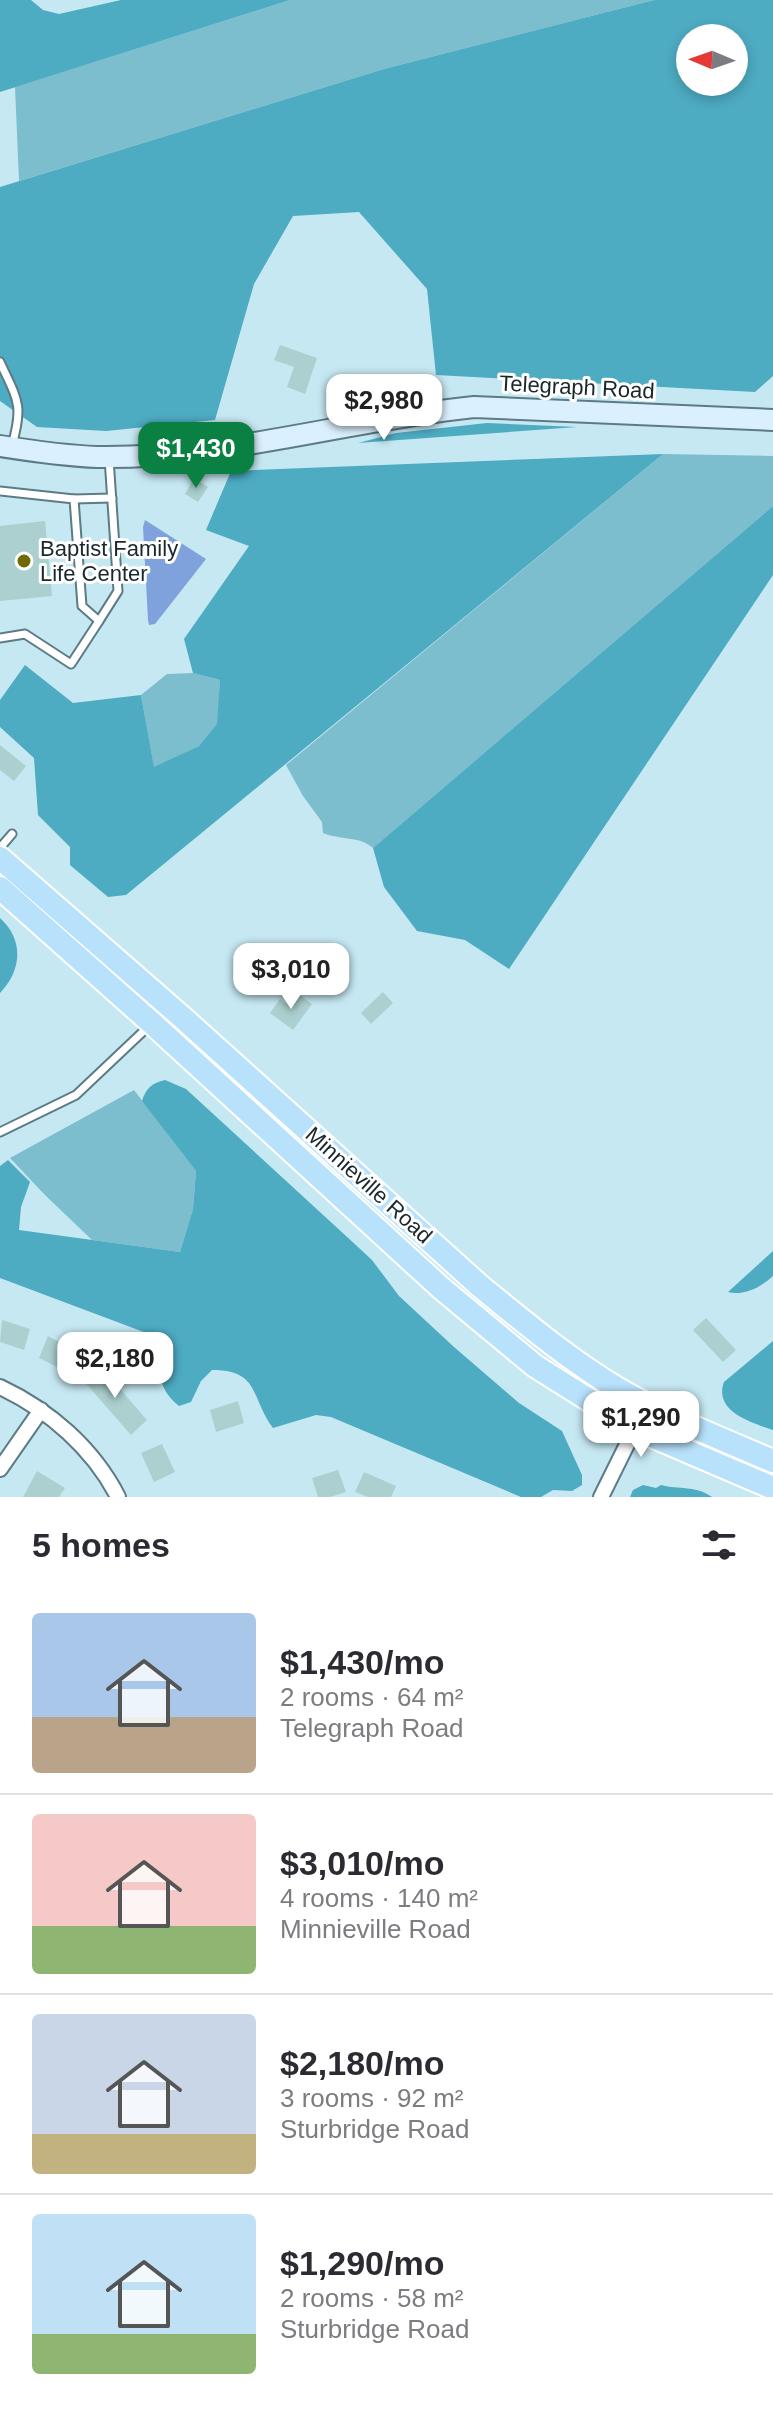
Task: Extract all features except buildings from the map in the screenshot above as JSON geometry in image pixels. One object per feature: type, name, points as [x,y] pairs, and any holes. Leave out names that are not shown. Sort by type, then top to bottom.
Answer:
[{"type":"main road","name":"Telegraph Road","points":[[6,447],[109,456],[254,444],[434,411],[474,407],[773,420]]},
{"type":"main road","name":"Minnieville Road","points":[[0,858],[480,1286],[587,1370],[647,1404],[773,1461]]},
{"type":"main road","name":"Minnieville Road","points":[[0,888],[487,1329],[535,1366],[635,1429],[773,1488]]},
{"type":"street","points":[[0,1387],[41,1410],[78,1442],[100,1468],[118,1497]]},
{"type":"street","points":[[601,1497],[647,1404]]},
{"type":"street","points":[[0,1469],[41,1410]]},
{"type":"lane","points":[[0,362],[18,398],[18,427],[6,447]]},
{"type":"lane","points":[[0,638],[25,634],[71,664],[118,591],[109,456]]},
{"type":"lane","points":[[0,491],[74,499],[112,498]]},
{"type":"lane","points":[[74,499],[82,606],[99,621]]},
{"type":"lane","points":[[0,848],[12,834]]},
{"type":"lane","points":[[0,1132],[76,1095],[152,1023]]},
{"type":"shaded area","points":[[0,0],[31,0],[43,10],[59,14],[121,0],[290,0],[0,92]]},
{"type":"shaded area","points":[[290,0],[654,0],[384,69],[19,181],[15,87]]},
{"type":"shaded area","points":[[654,0],[773,0],[773,376],[755,392],[436,375],[427,289],[359,212],[293,216],[254,284],[215,420],[106,431],[37,427],[0,401],[0,187],[384,69]]},
{"type":"shaded area","points":[[487,423],[577,427],[358,443],[396,433]]},
{"type":"shaded area","points":[[663,454],[773,456],[773,506],[373,848],[362,842],[323,833],[322,822],[286,765]]},
{"type":"shaded area","points":[[663,454],[126,895],[108,897],[70,865],[70,847],[38,815],[34,758],[0,727],[0,700],[25,665],[73,703],[141,695],[154,767],[199,746],[217,724],[220,680],[193,673],[184,639],[249,546],[206,530],[231,471]]},
{"type":"shaded area","points":[[773,506],[773,575],[509,969],[465,940],[417,931],[384,887],[373,848]]},
{"type":"shaded area","points":[[145,520],[206,559],[155,624],[149,625],[143,527]]},
{"type":"shaded area","points":[[193,673],[220,680],[218,724],[199,746],[154,768],[141,695],[167,674]]},
{"type":"shaded area","points":[[0,918],[13,936],[17,955],[13,975],[0,993]]},
{"type":"shaded area","points":[[165,1080],[186,1089],[358,1247],[399,1296],[454,1347],[519,1403],[562,1431],[582,1475],[582,1485],[572,1491],[553,1490],[541,1497],[521,1497],[331,1417],[316,1415],[273,1428],[252,1387],[239,1375],[227,1371],[212,1370],[201,1381],[191,1402],[179,1406],[171,1399],[160,1376],[165,1340],[0,1278],[0,1166],[8,1160],[30,1182],[21,1207],[19,1230],[180,1252],[193,1209],[196,1171],[142,1101],[150,1087]]},
{"type":"shaded area","points":[[134,1090],[196,1171],[193,1209],[180,1252],[92,1240],[10,1158]]},
{"type":"shaded area","points":[[773,1251],[773,1276],[752,1290],[728,1292]]},
{"type":"shaded area","points":[[773,1341],[773,1430],[737,1415],[729,1409],[722,1392],[724,1382]]},
{"type":"shaded area","points":[[643,1485],[693,1489],[712,1497],[630,1497],[633,1490]]},
{"type":"place","name":"Baptist Family Life Center","points":[[24,561]]}]
